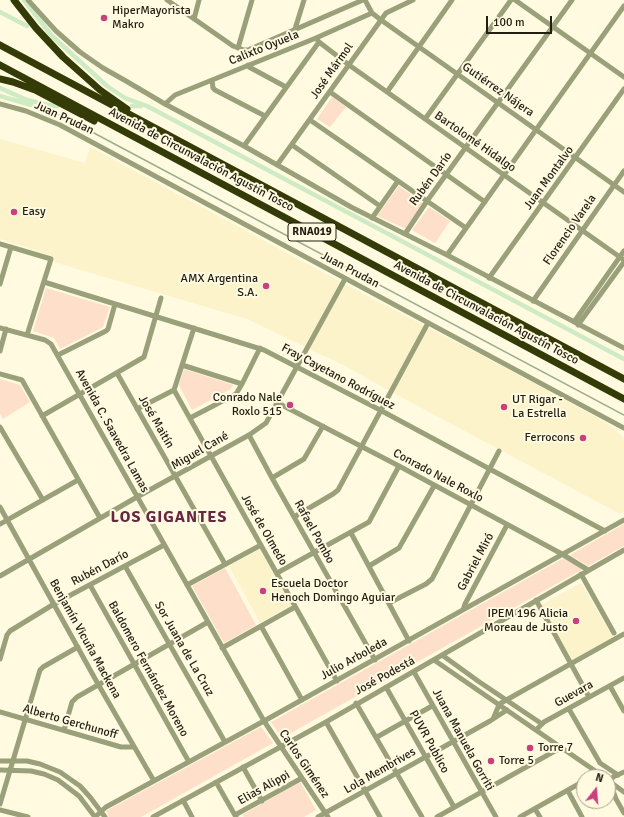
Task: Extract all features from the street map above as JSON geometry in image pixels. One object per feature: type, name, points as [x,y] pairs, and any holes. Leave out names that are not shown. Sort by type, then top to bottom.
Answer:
[{"type":"highway","points":[[14,0],[36,28],[72,65],[100,90],[148,125]]},
{"type":"highway","name":"Avenida de Circunvalación Agustín Tosco","points":[[0,45],[624,379]]},
{"type":"highway","name":"Avenida de Circunvalación Agustín Tosco","points":[[0,65],[624,399]]},
{"type":"highway","points":[[0,79],[24,86],[96,122],[116,127]]},
{"type":"street","points":[[28,0],[56,31],[80,52],[103,68],[165,104],[244,146],[372,218],[447,255],[576,324],[624,347]]},
{"type":"street","points":[[167,0],[238,48],[252,0]]},
{"type":"street","points":[[194,19],[200,0]]},
{"type":"street","points":[[295,29],[304,0]]},
{"type":"street","name":"Calixto Oyuela","points":[[238,48],[248,50],[356,1],[364,0]]},
{"type":"street","name":"Gutiérrez Nájera","points":[[364,0],[372,13],[381,20],[624,192]]},
{"type":"street","name":"José Mármol","points":[[277,165],[389,10],[413,0]]},
{"type":"street","points":[[387,92],[452,0]]},
{"type":"street","points":[[425,119],[512,0]]},
{"type":"street","points":[[515,0],[624,77]]},
{"type":"street","name":"Rubén Darío","points":[[405,234],[572,0]]},
{"type":"street","points":[[447,255],[624,6]]},
{"type":"street","name":"Calixto Oyuela","points":[[165,104],[175,95],[248,65],[318,40],[372,13]]},
{"type":"street","name":"Calixto Oyuela","points":[[244,146],[318,40]]},
{"type":"street","name":"Bartolomé Hidalgo","points":[[318,40],[349,65],[623,259]]},
{"type":"street","points":[[248,65],[249,68],[286,87]]},
{"type":"street","points":[[212,80],[212,88],[215,90],[266,116]]},
{"type":"street","name":"Juan Montalvo","points":[[489,278],[624,89]]},
{"type":"street","points":[[330,92],[485,202]]},
{"type":"street","name":"Juan Prudan","points":[[0,104],[26,111],[60,125],[624,428]]},
{"type":"street","points":[[310,120],[466,228]]},
{"type":"street","points":[[292,145],[380,206]]},
{"type":"street","name":"Florencio Varela","points":[[533,301],[624,171]]},
{"type":"street","points":[[372,218],[398,181]]},
{"type":"street","points":[[0,244],[51,259],[28,335]]},
{"type":"street","points":[[0,284],[11,247]]},
{"type":"street","points":[[576,324],[623,259],[624,252]]},
{"type":"street","name":"Miguel Cané","points":[[0,576],[137,497],[249,435],[266,423],[345,279]]},
{"type":"street","name":"Fray Cayetano Rodríguez","points":[[44,282],[260,348],[380,410],[605,531]]},
{"type":"street","points":[[42,416],[144,357],[161,298]]},
{"type":"street","points":[[58,355],[106,331],[108,329],[115,304]]},
{"type":"street","points":[[294,517],[335,493],[428,323]]},
{"type":"street","name":"Avenida C. Saavedra Lamas","points":[[0,328],[49,342],[58,355],[264,721]]},
{"type":"street","points":[[137,409],[174,390],[194,328]]},
{"type":"street","points":[[0,351],[6,330]]},
{"type":"street","points":[[190,418],[233,396],[239,391],[260,348]]},
{"type":"street","points":[[182,365],[242,384]]},
{"type":"street","name":"José Maitín","points":[[117,373],[225,564]]},
{"type":"street","points":[[0,374],[22,380],[100,518]]},
{"type":"street","name":"José de Olmedo","points":[[174,390],[337,680]]},
{"type":"street","name":"Conrado Nale Roxlo","points":[[278,403],[399,466],[562,554],[588,570]]},
{"type":"street","points":[[272,478],[304,459],[323,426]]},
{"type":"street","points":[[0,427],[43,500]]},
{"type":"street","name":"Rafael Pombo","points":[[249,435],[374,660]]},
{"type":"street","points":[[388,603],[430,582],[499,451]]},
{"type":"street","points":[[277,574],[366,524],[370,520],[399,466]]},
{"type":"street","points":[[0,524],[78,480]]},
{"type":"street","points":[[368,566],[400,548],[434,486]]},
{"type":"street","name":"Benjamín Vicuña Mackena","points":[[0,507],[98,684],[154,781]]},
{"type":"street","name":"Julio Arboleda","points":[[95,817],[102,811],[154,781],[409,641],[624,520]]},
{"type":"street","name":"Gabriel Miró","points":[[463,610],[507,525]]},
{"type":"street","points":[[351,533],[409,641]]},
{"type":"street","name":"Rubén Darío","points":[[0,659],[7,634],[10,631],[54,604],[164,545]]},
{"type":"street","points":[[187,584],[261,545]]},
{"type":"street","name":"José Podestá","points":[[153,817],[326,722],[356,703],[414,672],[624,550]]},
{"type":"street","name":"Sor Juana de La Cruz","points":[[125,566],[225,742]]},
{"type":"street","points":[[581,574],[614,633]]},
{"type":"street","name":"Baldomero Fernández Moreno","points":[[90,585],[189,762]]},
{"type":"street","points":[[536,600],[570,664],[590,697]]},
{"type":"street","points":[[222,648],[295,607]]},
{"type":"street","points":[[64,730],[74,699],[208,622]]},
{"type":"street","points":[[261,626],[302,700]]},
{"type":"street","points":[[493,720],[499,705],[506,700],[624,634]]},
{"type":"street","points":[[0,804],[40,670],[78,647]]},
{"type":"street","points":[[442,655],[542,724]]},
{"type":"street","points":[[434,660],[593,769]]},
{"type":"street","name":"Juana Manuela Gorriti","points":[[414,672],[496,817]]},
{"type":"street","name":"Guevara","points":[[536,730],[542,724],[624,678]]},
{"type":"street","points":[[610,686],[624,710]]},
{"type":"street","name":"PUVR Publico","points":[[386,687],[454,807]]},
{"type":"street","points":[[356,703],[422,817]]},
{"type":"street","points":[[377,737],[432,706]]},
{"type":"street","points":[[569,709],[600,764],[618,775],[624,772]]},
{"type":"street","name":"Lola Membrives","points":[[318,817],[326,815],[397,772],[493,720],[507,710]]},
{"type":"street","name":"Alberto Gerchunoff","points":[[0,712],[122,747],[134,747]]},
{"type":"street","name":"Carlos Giménez","points":[[264,721],[326,815]]},
{"type":"street","points":[[326,722],[380,817]]},
{"type":"street","points":[[437,817],[562,748]]},
{"type":"street","points":[[0,761],[27,761],[40,764],[60,772],[80,786],[102,811],[105,817]]},
{"type":"street","points":[[243,767],[262,801]]},
{"type":"street","points":[[0,770],[32,771],[58,780],[79,796],[95,817]]},
{"type":"street","name":"Elias Alippi","points":[[236,816],[302,778]]},
{"type":"street","points":[[216,782],[236,816]]},
{"type":"street","points":[[520,817],[576,786]]},
{"type":"street","points":[[568,791],[582,817]]},
{"type":"street","points":[[616,799],[624,813]]},
{"type":"street","points":[[183,800],[192,817]]},
{"type":"street","points":[[535,809],[540,817]]},
{"type":"street","points":[[0,810],[28,817]]},
{"type":"shaded area","points":[[332,97],[346,107],[330,127],[317,119]]},
{"type":"shaded area","points":[[0,139],[85,163],[90,147],[337,280],[538,385],[610,425],[624,438],[624,511],[620,514],[345,366],[247,319],[54,262],[55,257],[0,239]]},
{"type":"shaded area","points":[[399,186],[423,203],[406,229],[377,216]]},
{"type":"shaded area","points":[[429,207],[450,221],[435,243],[412,230]]},
{"type":"shaded area","points":[[46,288],[110,307],[103,327],[60,349],[54,338],[33,331]]},
{"type":"shaded area","points":[[184,369],[233,385],[231,389],[192,410],[179,385]]},
{"type":"shaded area","points":[[0,379],[20,385],[30,402],[3,419],[0,414]]},
{"type":"shaded area","points":[[624,524],[624,546],[588,566],[570,555]]},
{"type":"shaded area","name":"Escuela Doctor Henoch Domingo Aguiar","points":[[260,549],[292,605],[260,623],[229,566]]},
{"type":"shaded area","points":[[564,558],[583,569],[282,738],[271,722]]},
{"type":"shaded area","points":[[225,568],[256,625],[224,643],[192,586]]},
{"type":"shaded area","name":"IPEM 196 Alicia Moreau de Justo","points":[[581,583],[613,637],[571,661],[541,605]]},
{"type":"shaded area","points":[[261,727],[273,743],[141,817],[109,817],[106,811]]},
{"type":"shaded area","points":[[300,782],[316,810],[304,817],[244,817],[242,815]]},
{"type":"waterway","points":[[24,0],[52,36],[107,86],[125,98],[147,106],[624,359]]},
{"type":"waterway","points":[[0,12],[27,26]]},
{"type":"waterway","points":[[0,88],[27,100],[58,106]]},
{"type":"waterway","points":[[0,96],[31,105]]},
{"type":"waterway","points":[[31,105],[62,116],[624,415]]},
{"type":"waterway","points":[[132,106],[141,106]]},
{"type":"place","name":"HiperMayorista Makro","points":[[104,18]]},
{"type":"place","name":"Easy","points":[[14,212]]},
{"type":"place","name":"AMX Argentina S.A.","points":[[266,286]]},
{"type":"place","name":"Conrado Nale Roxlo 515","points":[[290,405]]},
{"type":"place","name":"UT Rigar - La Estrella","points":[[504,407]]},
{"type":"place","name":"Ferrocons","points":[[583,438]]},
{"type":"place","name":"Escuela Doctor Henoch Domingo Aguiar","points":[[263,591]]},
{"type":"place","name":"IPEM 196 Alicia Moreau de Justo","points":[[576,621]]},
{"type":"place","name":"Torre 7","points":[[530,748]]},
{"type":"place","name":"Torre 5","points":[[491,761]]},
{"type":"district","name":"LOS GIGANTES","points":[[169,518]]}]
